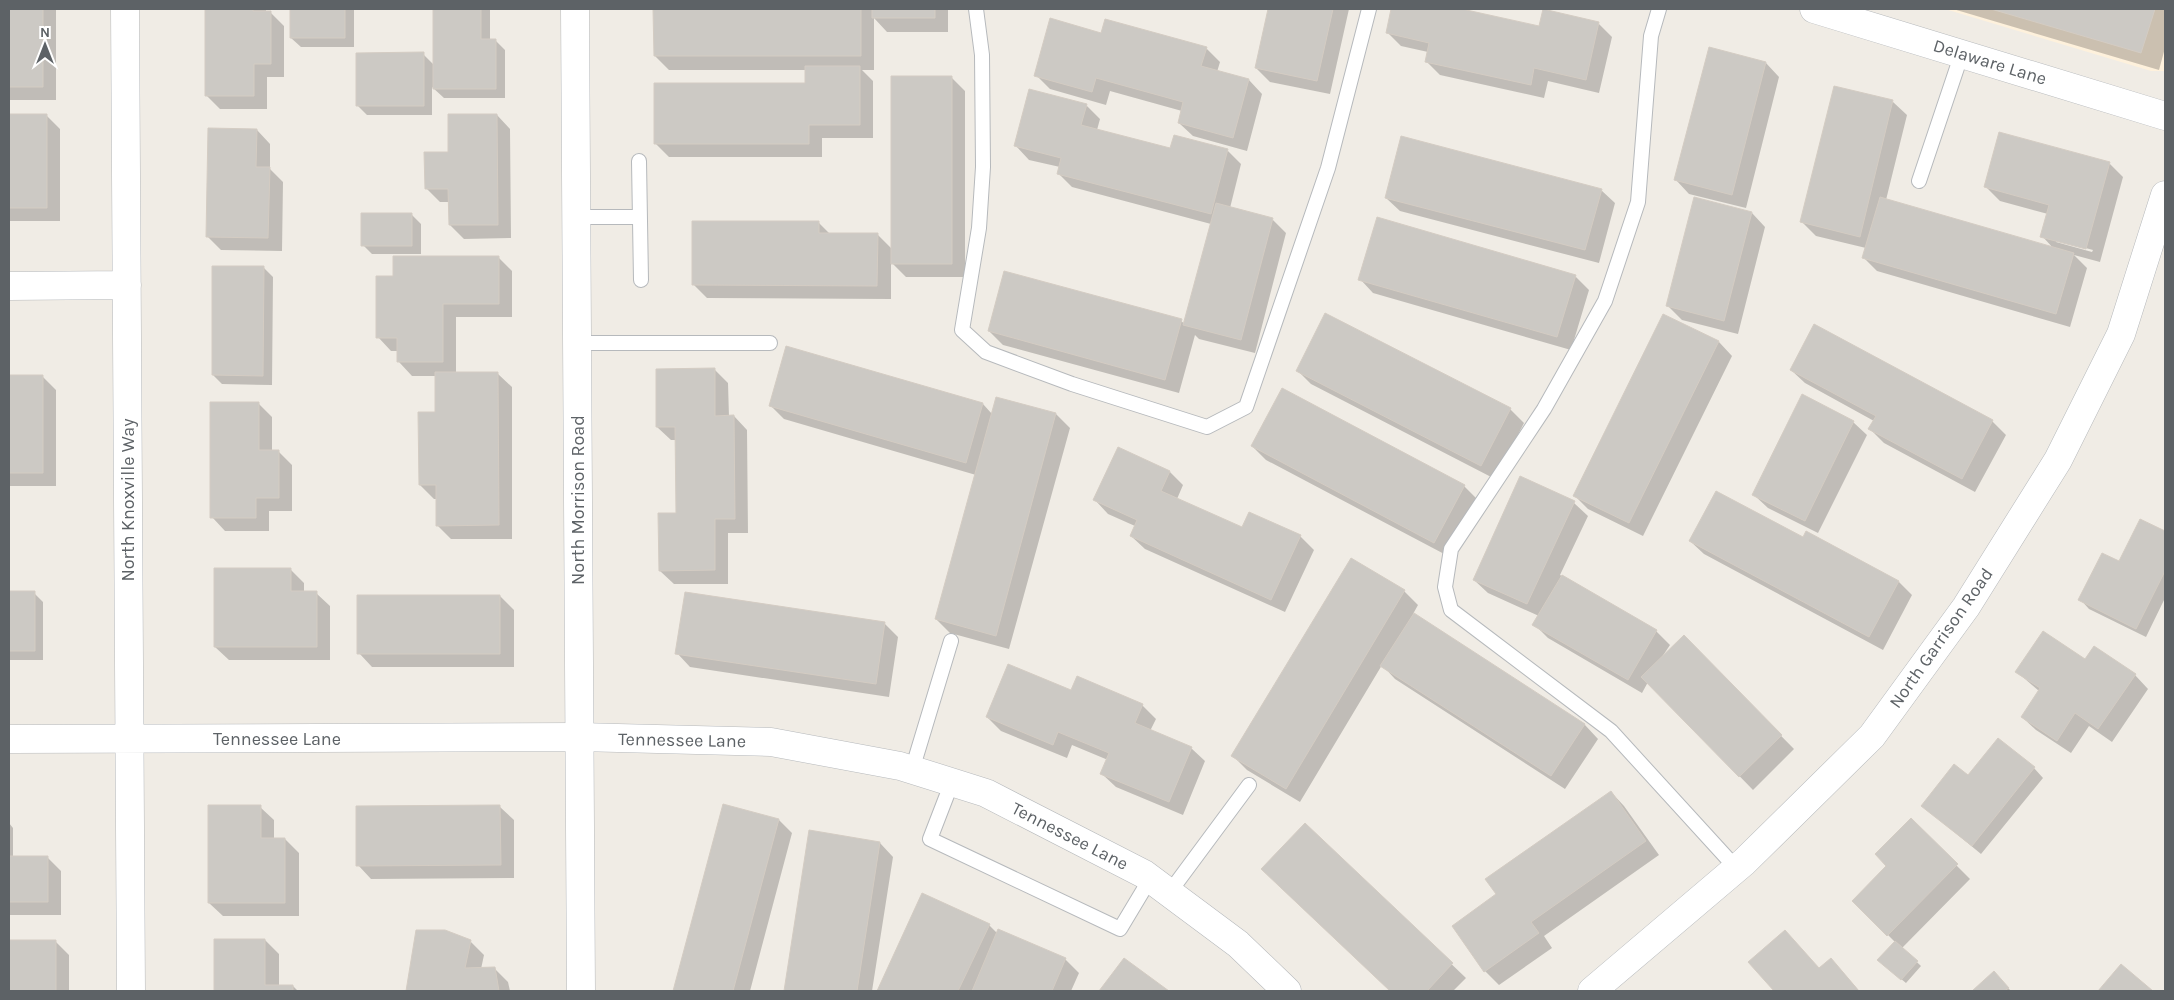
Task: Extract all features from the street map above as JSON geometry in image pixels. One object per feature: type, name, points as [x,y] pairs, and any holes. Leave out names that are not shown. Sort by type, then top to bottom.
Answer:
[{"type":"street","name":"North Knoxville Way","points":[[125,9],[128,740],[132,991]]},
{"type":"street","name":"North Morrison Road","points":[[576,9],[581,991]]},
{"type":"street","name":"Delaware Lane","points":[[1814,9],[2165,116]]},
{"type":"street","name":"North Garrison Road","points":[[1592,991],[1736,868],[1872,736],[1966,607],[2058,460],[2121,334],[2165,195]]},
{"type":"street","points":[[9,286],[127,285]]},
{"type":"street","name":"Tennessee Lane","points":[[9,739],[579,737],[770,742],[900,766],[986,793],[1159,886],[1238,944],[1287,991]]},
{"type":"lane","points":[[976,9],[982,55],[983,166],[979,228],[962,330],[986,352],[1072,384],[1207,426],[1246,407],[1328,168],[1369,9]]},
{"type":"lane","points":[[1659,9],[1651,36],[1638,202],[1605,301],[1544,409],[1451,549],[1445,586],[1451,610],[1611,730],[1736,868]]},
{"type":"lane","points":[[1919,181],[1962,54]]},
{"type":"lane","points":[[639,161],[641,280]]},
{"type":"lane","points":[[577,217],[640,217]]},
{"type":"lane","points":[[577,343],[770,343]]},
{"type":"lane","points":[[912,770],[951,641]]},
{"type":"lane","points":[[952,782],[930,839],[1120,929],[1249,785]]},
{"type":"shaded area","points":[[1945,9],[2165,9],[2165,71],[2151,71]]},
{"type":"building","points":[[9,9],[43,9],[43,87],[9,87]]},
{"type":"building","points":[[205,9],[271,11],[271,64],[254,64],[254,96],[205,96]]},
{"type":"building","points":[[290,9],[345,9],[345,38],[290,38]]},
{"type":"building","points":[[433,9],[481,9],[481,39],[496,39],[496,89],[433,89]]},
{"type":"building","points":[[653,9],[861,9],[861,56],[654,56]]},
{"type":"building","points":[[872,9],[935,9],[935,18],[872,18]]},
{"type":"building","points":[[1268,9],[1333,9],[1317,81],[1255,68]]},
{"type":"building","points":[[1391,9],[1462,9],[1539,26],[1543,9],[1599,22],[1586,80],[1534,68],[1531,85],[1425,62],[1429,43],[1386,33]]},
{"type":"building","points":[[1991,9],[2155,9],[2141,53]]},
{"type":"building","points":[[1050,18],[1101,33],[1105,19],[1207,47],[1201,66],[1249,79],[1233,138],[1178,123],[1183,102],[1096,78],[1092,92],[1034,76]]},
{"type":"building","points":[[1709,47],[1766,62],[1732,195],[1674,180]]},
{"type":"building","points":[[424,52],[424,106],[356,106],[356,53]]},
{"type":"building","points":[[805,66],[860,66],[860,125],[809,125],[809,144],[654,144],[654,83],[805,83]]},
{"type":"building","points":[[891,76],[952,76],[952,264],[891,264]]},
{"type":"building","points":[[1834,86],[1893,100],[1860,237],[1800,222]]},
{"type":"building","points":[[1029,89],[1087,104],[1081,125],[1170,148],[1174,135],[1228,149],[1211,214],[1057,174],[1061,158],[1014,146]]},
{"type":"building","points":[[9,114],[47,114],[47,208],[9,208]]},
{"type":"building","points":[[448,114],[497,114],[498,225],[449,225],[448,189],[425,189],[424,152],[448,152]]},
{"type":"building","points":[[208,128],[257,129],[256,167],[270,167],[268,238],[206,237]]},
{"type":"building","points":[[1999,132],[2110,162],[2086,249],[2040,237],[2049,205],[1984,187]]},
{"type":"building","points":[[1401,136],[1602,189],[1585,250],[1385,198]]},
{"type":"building","points":[[1694,197],[1752,212],[1724,321],[1666,306]]},
{"type":"building","points":[[1880,197],[2074,253],[2056,314],[1862,258]]},
{"type":"building","points":[[1216,203],[1273,218],[1241,340],[1183,325]]},
{"type":"building","points":[[361,213],[412,213],[412,246],[361,246]]},
{"type":"building","points":[[1377,217],[1576,275],[1557,337],[1358,280]]},
{"type":"building","points":[[692,221],[819,221],[819,233],[878,233],[877,286],[692,285]]},
{"type":"building","points":[[393,256],[499,256],[499,304],[443,304],[443,362],[397,362],[397,338],[376,338],[376,276],[393,276]]},
{"type":"building","points":[[212,266],[264,266],[263,376],[212,375]]},
{"type":"building","points":[[1004,271],[1182,319],[1165,380],[988,331]]},
{"type":"building","points":[[1325,313],[1511,408],[1481,466],[1296,371]]},
{"type":"building","points":[[1663,314],[1719,341],[1629,523],[1573,496]]},
{"type":"building","points":[[1814,324],[1993,420],[1962,479],[1868,429],[1876,416],[1790,370]]},
{"type":"building","points":[[786,346],[983,403],[966,463],[769,406]]},
{"type":"building","points":[[715,368],[715,416],[734,415],[735,519],[715,519],[715,570],[659,571],[658,513],[676,513],[675,427],[656,427],[656,369]]},
{"type":"building","points":[[435,372],[498,372],[499,525],[436,526],[436,485],[419,485],[418,412],[435,412]]},
{"type":"building","points":[[9,375],[43,375],[43,473],[9,473]]},
{"type":"building","points":[[1282,388],[1465,485],[1434,543],[1251,446]]},
{"type":"building","points":[[1802,394],[1854,421],[1805,521],[1752,495]]},
{"type":"building","points":[[996,397],[1056,413],[996,636],[935,619]]},
{"type":"building","points":[[210,402],[259,402],[259,450],[279,450],[279,498],[256,498],[256,518],[210,518]]},
{"type":"building","points":[[1118,447],[1170,471],[1161,491],[1242,527],[1249,512],[1301,535],[1271,600],[1130,536],[1137,520],[1093,500]]},
{"type":"building","points":[[1520,476],[1575,501],[1527,604],[1473,580]]},
{"type":"building","points":[[1716,491],[1803,537],[1806,531],[1899,581],[1869,637],[1689,541]]},
{"type":"building","points":[[2140,519],[2165,531],[2165,571],[2136,629],[2078,600],[2102,553],[2119,561]]},
{"type":"building","points":[[1351,558],[1405,590],[1286,789],[1231,756]]},
{"type":"building","points":[[214,568],[291,568],[291,591],[317,591],[317,647],[214,647]]},
{"type":"building","points":[[1562,575],[1657,630],[1628,680],[1532,625]]},
{"type":"building","points":[[9,591],[35,591],[35,651],[9,651]]},
{"type":"building","points":[[685,592],[885,622],[876,684],[675,654]]},
{"type":"building","points":[[357,595],[500,595],[500,654],[357,654]]},
{"type":"building","points":[[1414,613],[1585,724],[1551,776],[1380,666]]},
{"type":"building","points":[[2043,631],[2085,659],[2094,646],[2136,674],[2098,729],[2075,713],[2057,741],[2021,717],[2040,688],[2015,672]]},
{"type":"building","points":[[1684,635],[1782,735],[1739,777],[1641,677]]},
{"type":"building","points":[[1008,664],[1071,690],[1077,676],[1143,704],[1135,723],[1192,747],[1169,802],[1100,774],[1109,753],[1058,732],[1053,745],[986,717]]},
{"type":"building","points":[[1998,738],[2035,767],[1972,846],[1921,806],[1954,764],[1968,775]]},
{"type":"building","points":[[1611,791],[1646,841],[1531,922],[1539,933],[1484,972],[1452,926],[1496,894],[1485,879]]},
{"type":"building","points":[[723,804],[779,819],[733,991],[673,991]]},
{"type":"building","points":[[208,805],[261,805],[261,838],[285,838],[285,903],[208,903]]},
{"type":"building","points":[[500,805],[501,865],[356,866],[356,806]]},
{"type":"building","points":[[1911,818],[1958,864],[1887,936],[1852,901],[1886,866],[1875,854]]},
{"type":"building","points":[[1305,823],[1453,963],[1427,991],[1390,991],[1261,869]]},
{"type":"building","points":[[809,830],[880,842],[857,991],[784,991]]},
{"type":"building","points":[[9,856],[48,856],[48,902],[9,902]]},
{"type":"building","points":[[922,893],[990,924],[958,991],[877,991]]},
{"type":"building","points":[[998,929],[1066,958],[1052,991],[972,991]]},
{"type":"building","points":[[416,930],[445,930],[471,940],[465,968],[495,967],[499,991],[406,991]]},
{"type":"building","points":[[1785,930],[1819,968],[1831,958],[1859,991],[1774,991],[1748,962]]},
{"type":"building","points":[[214,939],[265,939],[265,985],[293,985],[293,991],[214,991]]},
{"type":"building","points":[[9,940],[56,940],[56,991],[9,991]]},
{"type":"building","points":[[1895,941],[1918,961],[1901,980],[1877,960]]},
{"type":"building","points":[[1124,958],[1169,991],[1099,991]]},
{"type":"building","points":[[2121,964],[2153,991],[2098,991]]},
{"type":"building","points":[[1994,971],[2009,988],[2004,991],[1972,991]]}]
